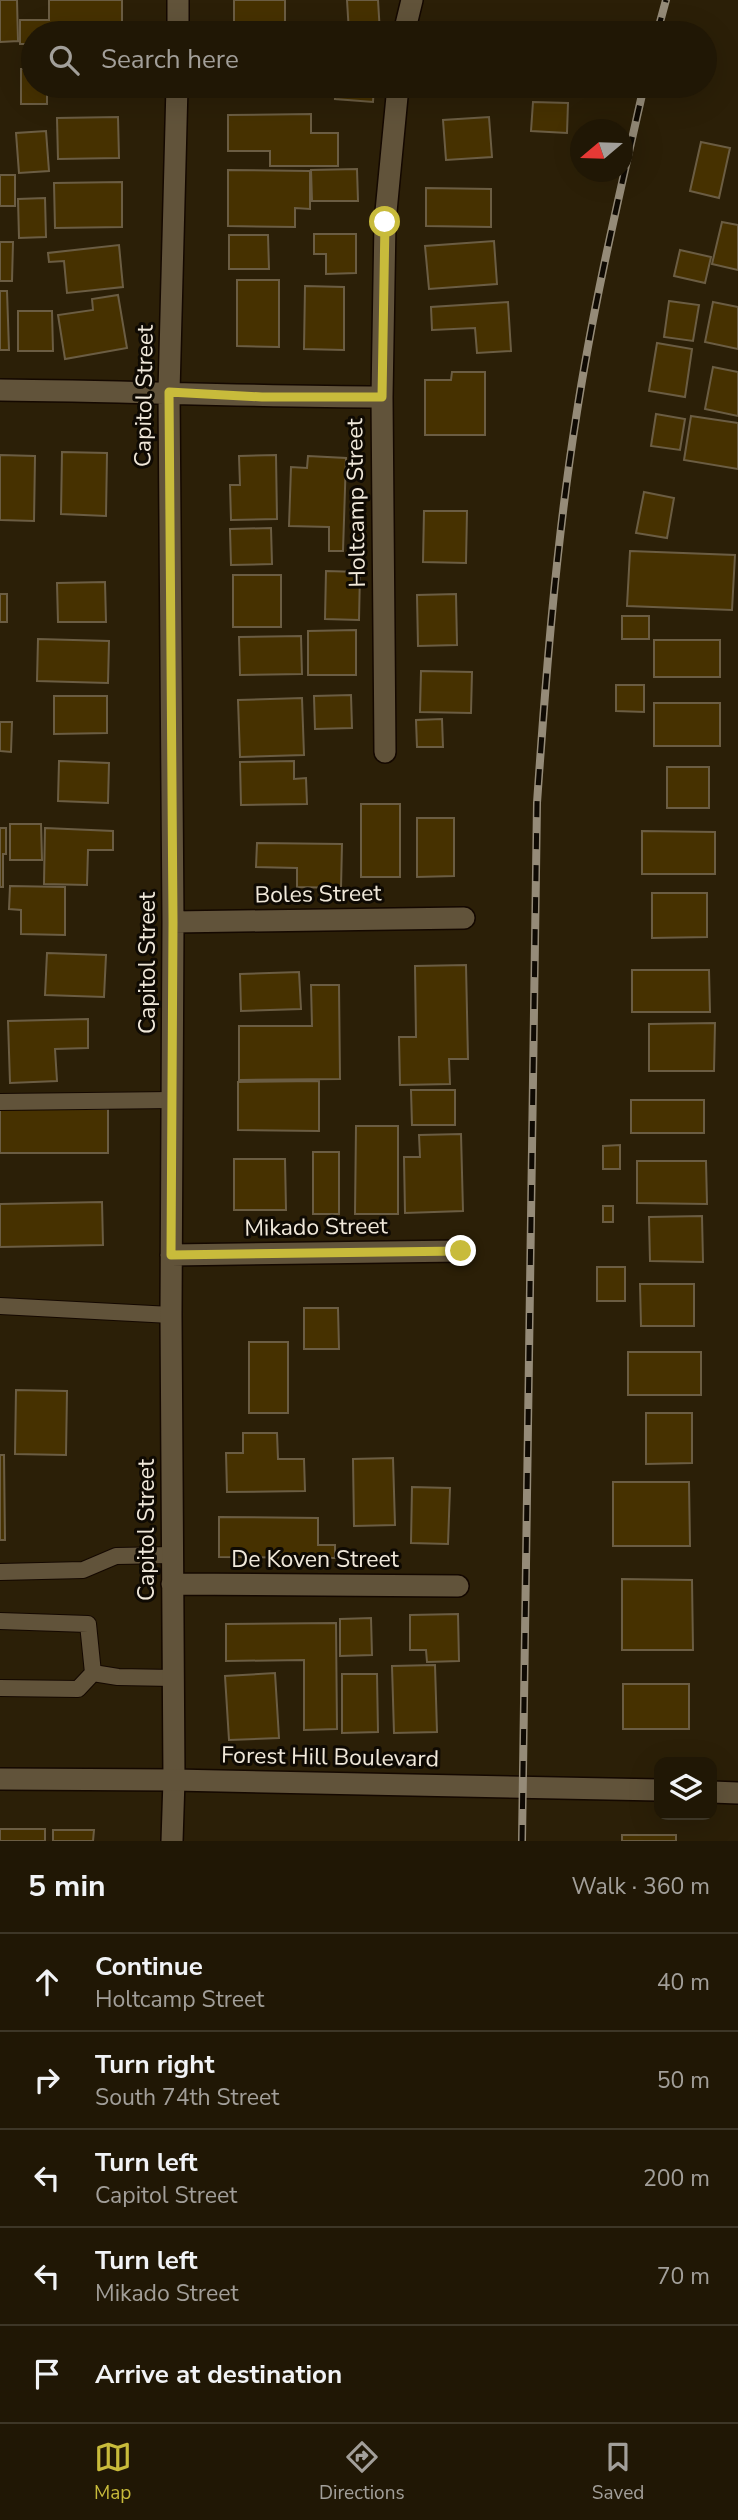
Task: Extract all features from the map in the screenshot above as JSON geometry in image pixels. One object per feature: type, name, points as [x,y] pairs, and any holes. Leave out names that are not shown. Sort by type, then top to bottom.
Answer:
[{"type":"street","points":[[178,0],[178,21]]},
{"type":"street","points":[[407,21],[412,0]]},
{"type":"street","name":"Capitol Street","points":[[173,1841],[173,922],[169,392],[177,98]]},
{"type":"street","name":"Holtcamp Street","points":[[385,752],[382,397],[385,222],[397,98]]},
{"type":"street","points":[[0,390],[169,392],[262,397],[382,397]]},
{"type":"street","name":"Boles Street","points":[[173,922],[464,918]]},
{"type":"street","name":"Mikado Street","points":[[171,1255],[461,1251]]},
{"type":"street","name":"De Koven Street","points":[[172,1584],[458,1586]]},
{"type":"street","name":"Forest Hill Boulevard","points":[[0,1779],[654,1790]]},
{"type":"street","points":[[717,1792],[738,1793]]},
{"type":"lane","points":[[0,1102],[172,1100]]},
{"type":"lane","points":[[0,1306],[171,1315]]},
{"type":"lane","points":[[0,1572],[83,1570],[116,1556],[172,1555]]},
{"type":"lane","points":[[0,1621],[88,1624],[93,1673],[78,1689],[0,1688]]},
{"type":"lane","points":[[93,1673],[173,1678]]},
{"type":"building","points":[[0,0],[17,0],[18,41],[0,42]]},
{"type":"building","points":[[49,0],[122,0],[122,21],[21,21],[20,44],[20,20],[49,20]]},
{"type":"building","points":[[234,0],[285,0],[285,21],[234,21]]},
{"type":"building","points":[[347,0],[378,0],[379,21],[348,21]]},
{"type":"building","points":[[21,98],[47,98],[47,104],[21,104]]},
{"type":"building","points":[[335,98],[373,98],[373,102]]},
{"type":"building","points":[[533,102],[568,103],[567,133],[531,131]]},
{"type":"building","points":[[311,114],[311,133],[338,133],[338,166],[270,166],[270,151],[228,151],[228,115]]},
{"type":"building","points":[[118,117],[119,158],[58,159],[57,118]]},
{"type":"building","points":[[489,117],[492,157],[446,160],[443,120]]},
{"type":"building","points":[[46,131],[49,171],[19,173],[16,133]]},
{"type":"building","points":[[701,142],[730,148],[719,198],[690,191]]},
{"type":"building","points":[[357,169],[358,201],[312,201],[311,170]]},
{"type":"building","points":[[228,170],[310,171],[310,209],[295,208],[295,227],[228,226]]},
{"type":"building","points":[[0,175],[15,175],[15,206],[0,206]]},
{"type":"building","points":[[122,182],[122,227],[55,228],[54,183]]},
{"type":"building","points":[[426,188],[491,189],[491,227],[426,226]]},
{"type":"building","points":[[45,198],[46,237],[19,238],[18,199]]},
{"type":"building","points":[[722,222],[738,225],[738,270],[712,264]]},
{"type":"building","points":[[314,234],[356,234],[356,273],[326,274],[326,254],[314,254]]},
{"type":"building","points":[[229,235],[268,235],[269,269],[229,269]]},
{"type":"building","points":[[494,241],[497,284],[429,289],[425,246]]},
{"type":"building","points":[[0,242],[13,242],[12,281],[0,281]]},
{"type":"building","points":[[119,245],[123,287],[67,293],[64,261],[49,262],[48,253]]},
{"type":"building","points":[[680,250],[711,257],[705,283],[674,276]]},
{"type":"building","points":[[237,280],[279,280],[279,347],[237,346]]},
{"type":"building","points":[[305,286],[344,287],[344,350],[304,349]]},
{"type":"building","points":[[0,291],[7,291],[9,350],[0,350]]},
{"type":"building","points":[[118,295],[127,348],[65,359],[58,315],[93,310],[92,299]]},
{"type":"building","points":[[669,301],[699,305],[693,341],[664,337]]},
{"type":"building","points":[[508,302],[511,351],[477,353],[475,328],[432,330],[431,307]]},
{"type":"building","points":[[713,302],[738,307],[738,349],[705,342]]},
{"type":"building","points":[[18,311],[52,311],[53,351],[18,351]]},
{"type":"building","points":[[657,343],[692,349],[685,397],[649,391]]},
{"type":"building","points":[[713,367],[738,372],[738,416],[705,409]]},
{"type":"building","points":[[452,372],[485,372],[485,435],[425,435],[425,380],[451,380]]},
{"type":"building","points":[[656,414],[685,419],[680,450],[651,446]]},
{"type":"building","points":[[691,416],[738,423],[738,469],[684,460]]},
{"type":"building","points":[[62,452],[107,453],[106,516],[61,514]]},
{"type":"building","points":[[0,455],[35,456],[34,521],[0,520]]},
{"type":"building","points":[[276,455],[277,519],[231,520],[230,485],[240,485],[239,456]]},
{"type":"building","points":[[308,456],[346,458],[343,551],[329,551],[329,527],[289,526],[291,467],[307,468]]},
{"type":"building","points":[[644,492],[674,498],[667,538],[636,533]]},
{"type":"building","points":[[424,511],[467,511],[466,563],[423,562]]},
{"type":"building","points":[[271,528],[272,564],[231,565],[230,529]]},
{"type":"building","points":[[630,551],[735,555],[732,610],[627,606]]},
{"type":"building","points":[[326,571],[360,572],[359,620],[325,619]]},
{"type":"building","points":[[233,575],[281,575],[281,627],[233,627]]},
{"type":"building","points":[[105,582],[106,622],[58,622],[57,583]]},
{"type":"building","points":[[0,594],[7,594],[7,622],[0,622]]},
{"type":"building","points":[[456,594],[457,645],[418,646],[417,595]]},
{"type":"building","points":[[622,616],[649,616],[649,639],[622,639]]},
{"type":"building","points":[[356,630],[356,675],[308,675],[308,631]]},
{"type":"building","points":[[301,636],[302,674],[240,675],[239,637]]},
{"type":"building","points":[[38,639],[109,641],[108,683],[37,681]]},
{"type":"building","points":[[654,640],[720,640],[720,677],[654,677]]},
{"type":"building","points":[[421,671],[472,672],[471,713],[420,712]]},
{"type":"building","points":[[616,685],[644,685],[644,712],[616,711]]},
{"type":"building","points":[[351,695],[352,728],[315,729],[314,696]]},
{"type":"building","points":[[54,696],[107,696],[107,733],[54,734]]},
{"type":"building","points":[[302,698],[304,755],[240,757],[238,700]]},
{"type":"building","points":[[654,703],[720,703],[720,746],[654,746]]},
{"type":"building","points":[[442,719],[443,747],[417,747],[416,720]]},
{"type":"building","points":[[0,722],[12,722],[11,752],[0,751]]},
{"type":"building","points":[[59,761],[109,763],[108,803],[58,801]]},
{"type":"building","points":[[294,761],[294,779],[306,778],[307,804],[241,805],[240,762]]},
{"type":"building","points":[[667,767],[709,767],[709,808],[667,808]]},
{"type":"building","points":[[361,804],[400,804],[400,877],[361,877]]},
{"type":"building","points":[[417,818],[454,818],[454,876],[417,877]]},
{"type":"building","points":[[10,824],[41,824],[42,860],[10,860]]},
{"type":"building","points":[[0,828],[6,828],[3,887],[0,887]]},
{"type":"building","points":[[45,828],[113,831],[113,850],[88,850],[87,885],[44,884]]},
{"type":"building","points":[[642,831],[715,832],[715,874],[642,874]]},
{"type":"building","points":[[257,843],[342,844],[341,888],[297,887],[297,868],[256,867]]},
{"type":"building","points":[[10,886],[65,887],[65,935],[21,934],[21,910],[9,909]]},
{"type":"building","points":[[652,893],[707,893],[707,937],[652,938]]},
{"type":"building","points":[[47,953],[106,955],[104,997],[45,995]]},
{"type":"building","points":[[466,965],[468,1059],[449,1059],[450,1084],[400,1085],[399,1037],[416,1037],[415,966]]},
{"type":"building","points":[[632,970],[709,970],[710,1012],[632,1012]]},
{"type":"building","points":[[299,972],[301,1009],[241,1011],[240,974]]},
{"type":"building","points":[[311,985],[339,985],[340,1079],[239,1080],[239,1026],[312,1026]]},
{"type":"building","points":[[88,1019],[88,1048],[55,1049],[57,1081],[10,1083],[8,1021]]},
{"type":"building","points":[[715,1023],[714,1071],[649,1071],[649,1024]]},
{"type":"building","points":[[319,1081],[319,1131],[238,1130],[238,1082]]},
{"type":"building","points":[[411,1090],[455,1090],[455,1125],[412,1125]]},
{"type":"building","points":[[631,1100],[704,1100],[704,1133],[631,1133]]},
{"type":"building","points":[[0,1109],[108,1109],[108,1153],[0,1153]]},
{"type":"building","points":[[356,1126],[398,1126],[398,1214],[355,1214]]},
{"type":"building","points":[[461,1134],[463,1211],[405,1213],[404,1157],[420,1157],[419,1135]]},
{"type":"building","points":[[620,1145],[620,1169],[603,1169],[603,1146]]},
{"type":"building","points":[[313,1152],[339,1152],[339,1214],[313,1214]]},
{"type":"building","points":[[234,1159],[285,1159],[286,1210],[234,1210]]},
{"type":"building","points":[[637,1161],[706,1161],[707,1204],[637,1203]]},
{"type":"building","points":[[102,1202],[103,1245],[0,1247],[0,1204]]},
{"type":"building","points":[[603,1206],[613,1206],[613,1222],[603,1222]]},
{"type":"building","points":[[702,1216],[703,1262],[650,1261],[649,1217]]},
{"type":"building","points":[[597,1267],[625,1267],[625,1301],[597,1301]]},
{"type":"building","points":[[640,1284],[694,1284],[694,1326],[641,1326]]},
{"type":"building","points":[[304,1308],[338,1308],[339,1349],[304,1349]]},
{"type":"building","points":[[249,1342],[288,1342],[288,1413],[249,1413]]},
{"type":"building","points":[[628,1352],[701,1352],[701,1395],[628,1395]]},
{"type":"building","points":[[16,1390],[67,1391],[66,1455],[15,1454]]},
{"type":"building","points":[[646,1413],[692,1413],[692,1463],[646,1464]]},
{"type":"building","points":[[243,1433],[277,1433],[278,1459],[304,1459],[305,1491],[227,1492],[226,1453],[243,1453]]},
{"type":"building","points":[[0,1455],[4,1455],[5,1540],[0,1540]]},
{"type":"building","points":[[393,1458],[395,1525],[354,1526],[353,1459]]},
{"type":"building","points":[[613,1482],[689,1482],[690,1546],[613,1546]]},
{"type":"building","points":[[412,1487],[450,1488],[448,1544],[411,1543]]},
{"type":"building","points":[[219,1517],[318,1518],[318,1545],[335,1545],[335,1558],[219,1557]]},
{"type":"building","points":[[622,1579],[692,1580],[693,1650],[622,1650]]},
{"type":"building","points":[[458,1614],[459,1661],[427,1662],[426,1650],[410,1650],[410,1615]]},
{"type":"building","points":[[371,1618],[372,1655],[340,1656],[340,1619]]},
{"type":"building","points":[[336,1623],[337,1729],[304,1730],[304,1660],[226,1661],[226,1624]]},
{"type":"building","points":[[435,1665],[437,1732],[394,1733],[392,1666]]},
{"type":"building","points":[[275,1673],[279,1738],[229,1740],[225,1676]]},
{"type":"building","points":[[342,1674],[377,1674],[378,1732],[342,1733]]},
{"type":"building","points":[[623,1684],[689,1684],[689,1729],[623,1729]]},
{"type":"building","points":[[0,1829],[45,1829],[45,1841],[0,1841]]},
{"type":"building","points":[[53,1830],[94,1830],[93,1841],[53,1841]]},
{"type":"building","points":[[622,1835],[676,1835],[676,1841],[622,1841]]},
{"type":"railway","points":[[660,21],[666,0]]},
{"type":"railway","points":[[522,1841],[537,803],[557,562],[576,418],[598,293],[641,98]]},
{"type":"route","points":[[385,222],[382,397],[262,397],[169,392],[173,922],[171,1255],[461,1251]]}]
